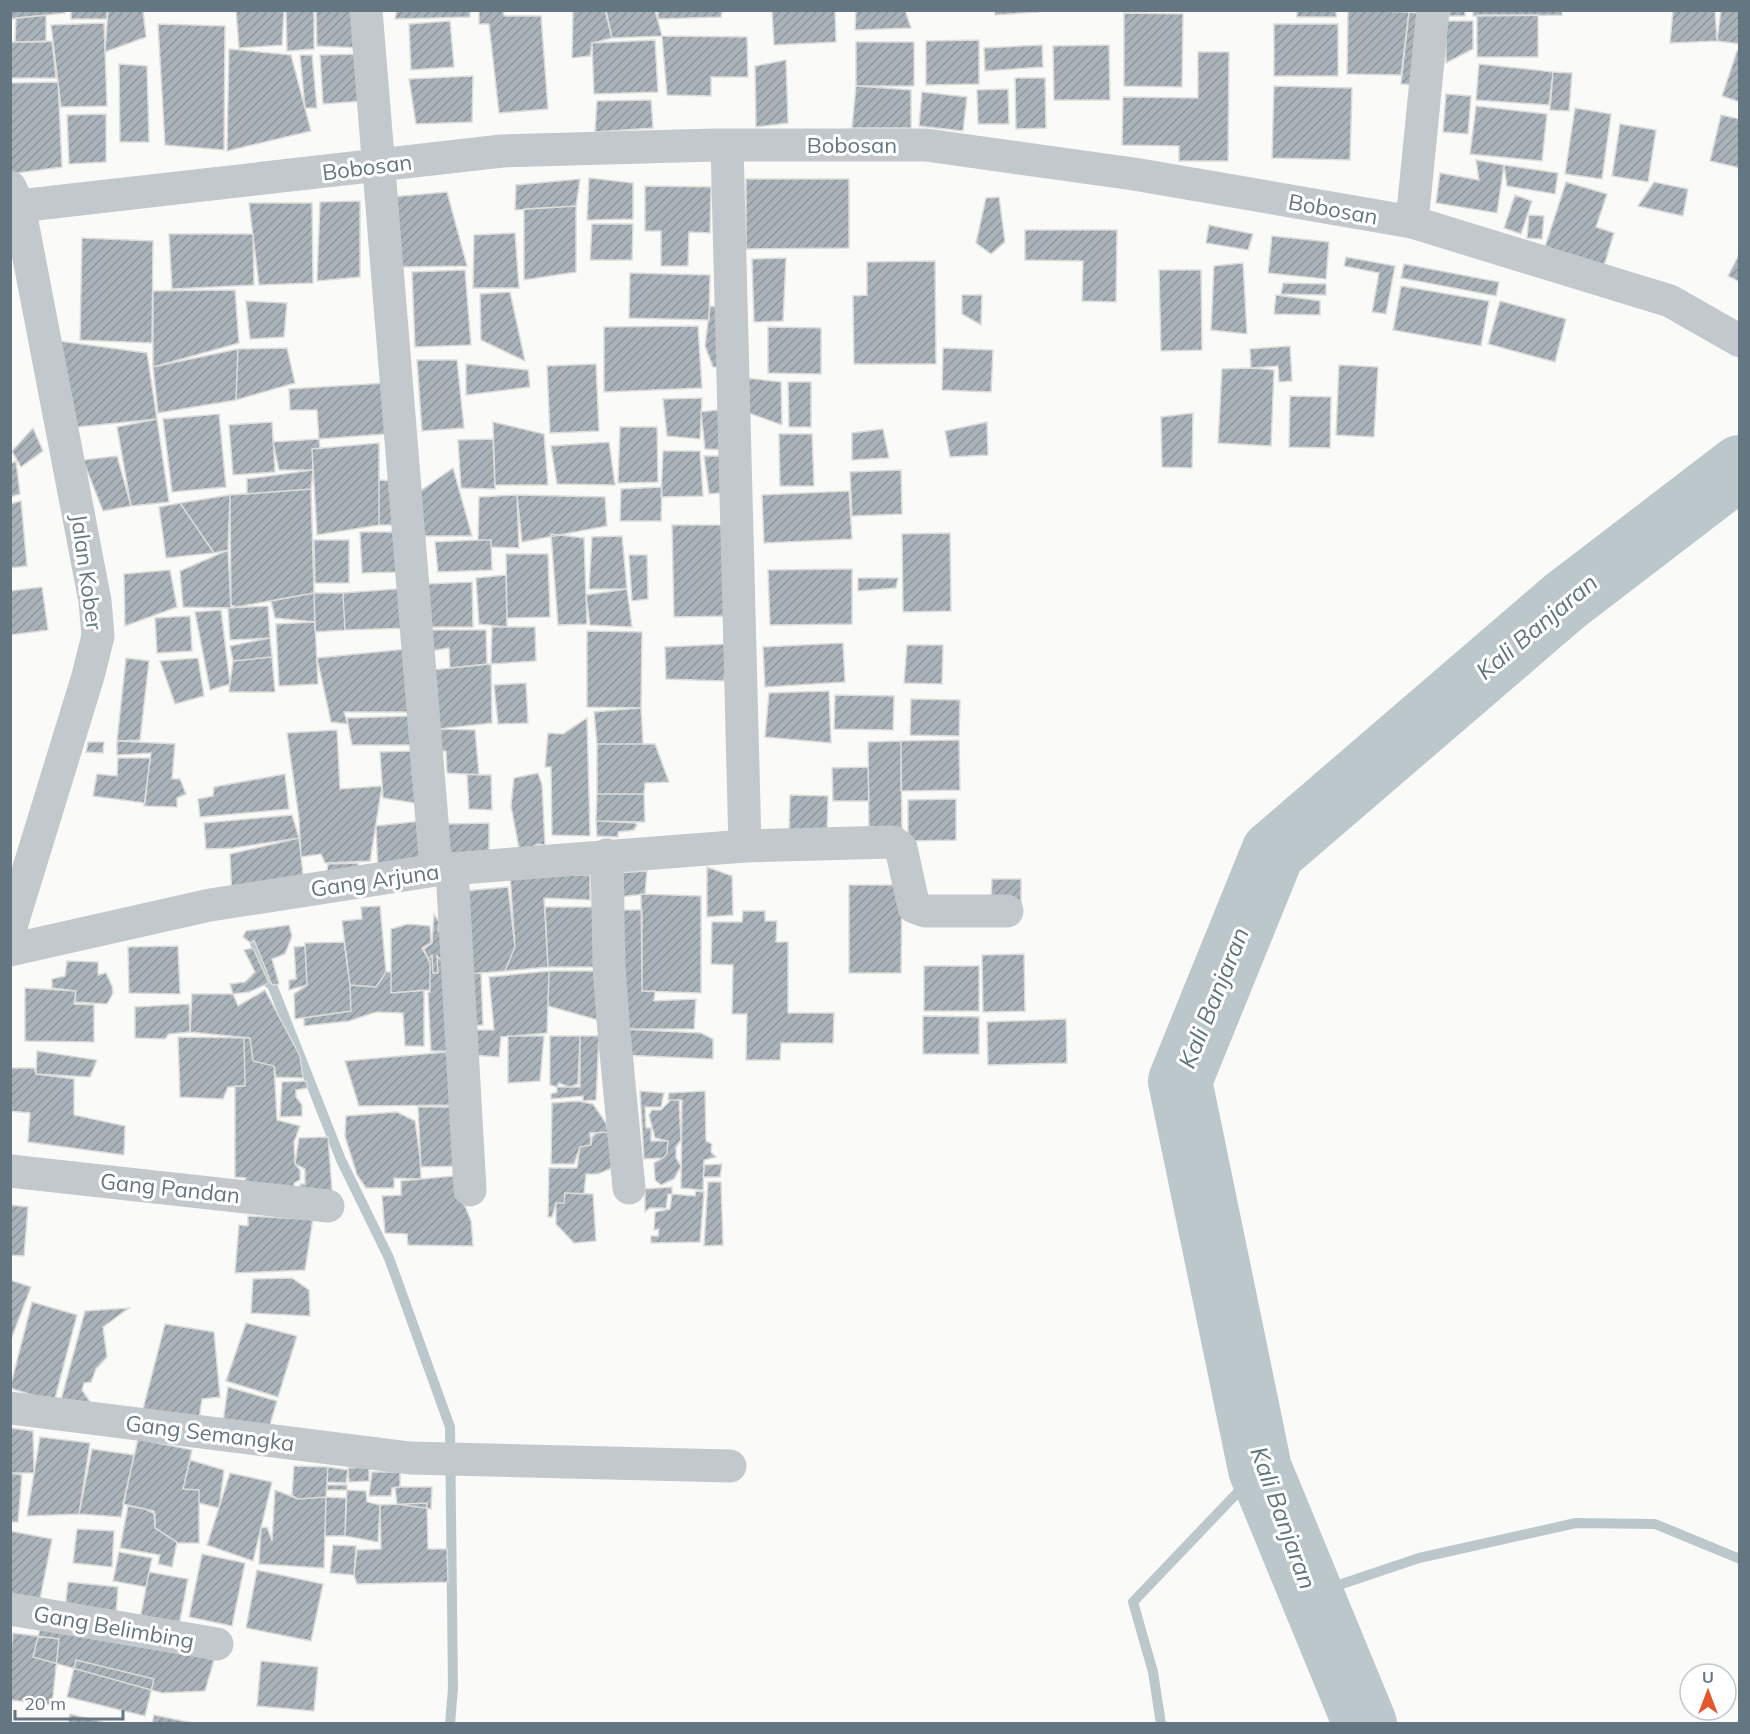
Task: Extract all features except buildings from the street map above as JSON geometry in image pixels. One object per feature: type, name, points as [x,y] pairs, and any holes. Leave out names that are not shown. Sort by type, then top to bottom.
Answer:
[{"type":"street","points":[[366,10],[378,165],[444,870],[470,1190]]},
{"type":"street","points":[[1412,222],[1433,10]]},
{"type":"street","points":[[727,145],[745,846]]},
{"type":"street","name":"Bobosan","points":[[13,200],[502,151],[727,145],[926,145],[1134,174],[1412,222],[1671,301],[1740,341]]},
{"type":"street","name":"Jalan Kober","points":[[10,930],[74,726],[98,636],[95,601],[13,200]]},
{"type":"street","name":"Gang Arjuna","points":[[10,950],[210,905],[444,870],[607,855],[745,846],[893,842],[901,848],[914,908],[925,911],[1007,911]]},
{"type":"street","points":[[607,855],[609,966],[629,1188]]},
{"type":"street","name":"Gang Pandan","points":[[10,1172],[328,1206]]},
{"type":"street","name":"Gang Semangka","points":[[10,1408],[410,1458],[730,1466]]},
{"type":"street","name":"Gang Belimbing","points":[[10,1609],[217,1644]]},
{"type":"waterway","name":"Kali Banjaran","points":[[1365,1724],[1260,1469],[1180,1081],[1273,852],[1565,601],[1740,467]]},
{"type":"waterway","points":[[254,940],[269,983],[272,985],[341,1160],[389,1258],[450,1427],[453,1688],[450,1724]]},
{"type":"waterway","points":[[1161,1724],[1153,1672],[1133,1602],[1260,1469]]},
{"type":"waterway","points":[[1312,1594],[1419,1558],[1576,1523],[1655,1524],[1740,1559]]}]
